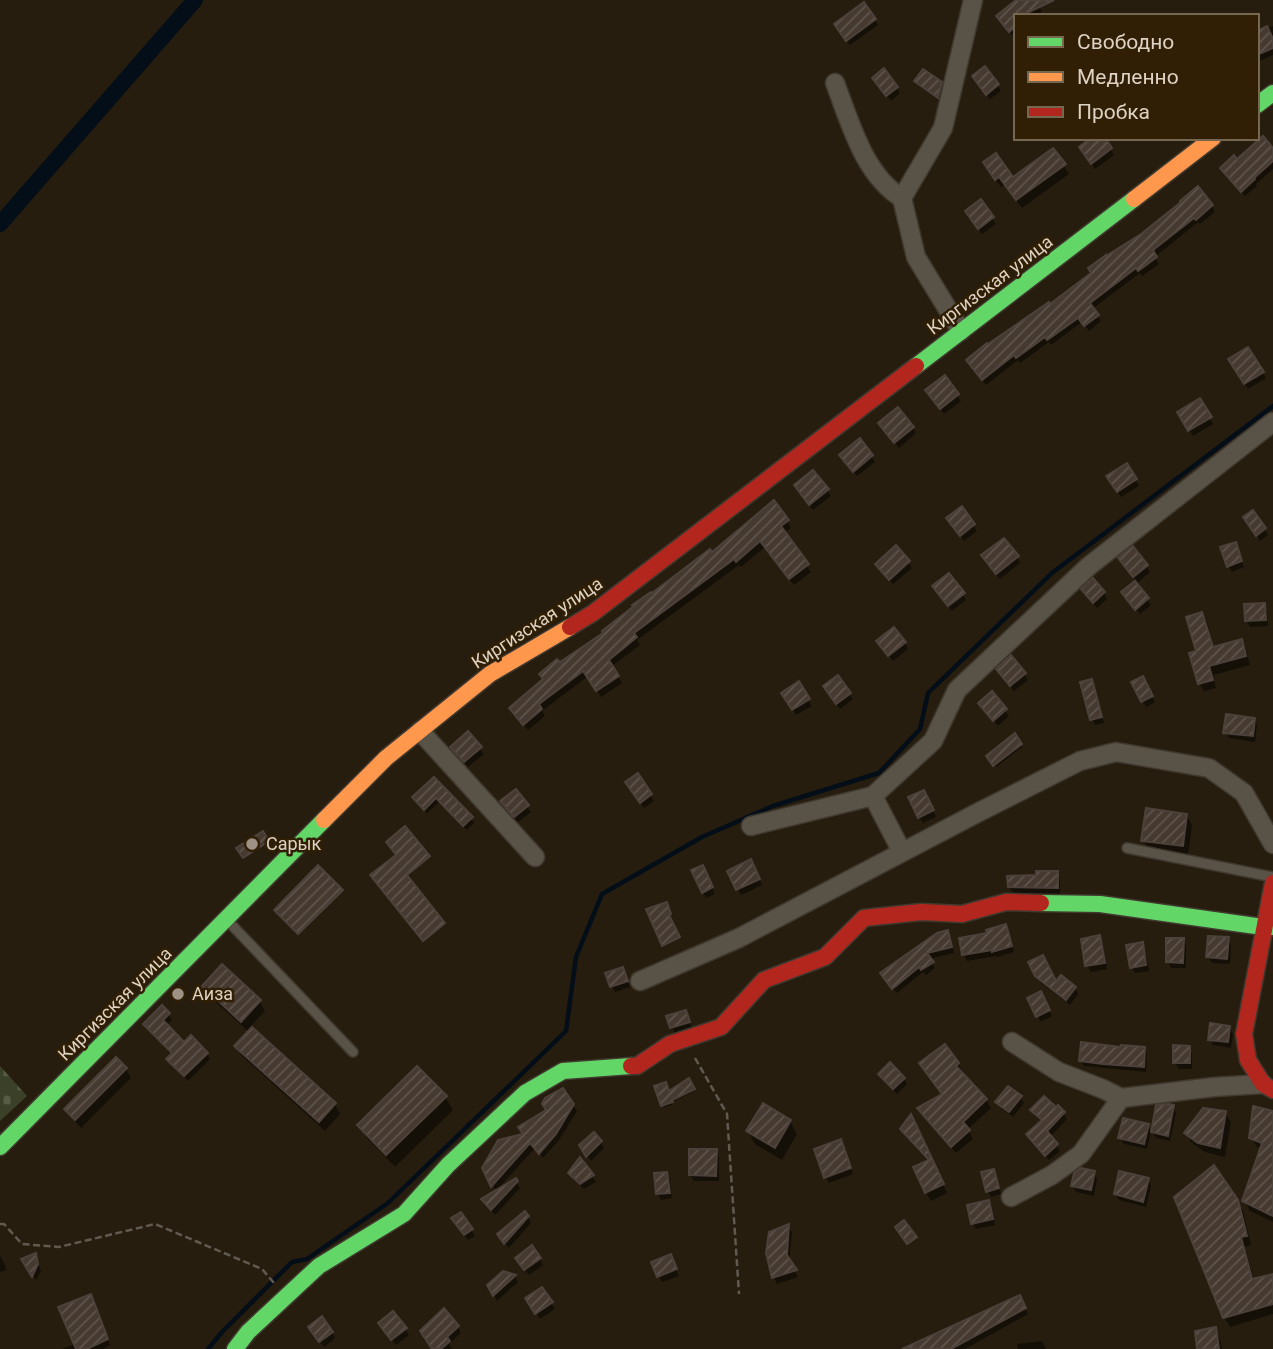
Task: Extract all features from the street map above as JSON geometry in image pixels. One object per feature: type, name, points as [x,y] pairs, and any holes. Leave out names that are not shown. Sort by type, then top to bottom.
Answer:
[{"type":"main road","name":"Киргизская улица","points":[[0,1147],[386,758],[490,674],[593,613],[1210,140]]},
{"type":"main road","points":[[1268,1087],[1248,1060],[1244,1034],[1268,927],[1273,883]]},
{"type":"main road","points":[[235,1349],[248,1332],[319,1266],[404,1214],[448,1165],[525,1093],[563,1071],[637,1066],[670,1044],[722,1027],[764,980],[825,957],[864,918],[921,912],[962,914],[1006,902],[1100,904],[1268,927]]},
{"type":"street","points":[[961,331],[916,257],[902,198],[943,128],[973,0]]},
{"type":"street","points":[[835,83],[863,155],[892,192],[902,198]]},
{"type":"street","points":[[751,825],[873,796],[933,741],[957,690],[1089,566],[1273,422]]},
{"type":"street","points":[[420,730],[535,857]]},
{"type":"street","points":[[640,981],[739,938],[1080,761],[1116,752],[1209,768],[1244,793],[1273,844]]},
{"type":"street","points":[[873,796],[902,852]]},
{"type":"street","points":[[1012,1042],[1059,1072],[1121,1098],[1214,1087],[1268,1087]]},
{"type":"street","points":[[1011,1196],[1052,1175],[1081,1154],[1121,1098]]},
{"type":"lane","points":[[1127,848],[1273,877]]},
{"type":"lane","points":[[226,919],[353,1052]]},
{"type":"path","points":[[685,1039],[727,1114],[739,1294]]},
{"type":"path","points":[[0,1224],[4,1224],[22,1244],[60,1247],[155,1224],[262,1269],[272,1282],[288,1295]]},
{"type":"green space","points":[[0,1066],[27,1096],[0,1121]]},
{"type":"building","points":[[1016,0],[1054,0],[1025,14],[1014,14],[1014,28],[1009,32],[996,16]]},
{"type":"building","points":[[864,2],[876,19],[846,41],[834,24]]},
{"type":"building","points":[[1267,26],[1273,39],[1273,48],[1259,54],[1259,30]]},
{"type":"building","points":[[985,66],[999,84],[986,95],[972,76]]},
{"type":"building","points":[[884,68],[898,87],[886,96],[872,78]]},
{"type":"building","points":[[923,69],[942,82],[938,98],[914,81]]},
{"type":"building","points":[[1263,136],[1273,148],[1273,161],[1241,192],[1220,168],[1234,155],[1237,159]]},
{"type":"building","points":[[1088,140],[1106,140],[1112,148],[1091,164],[1079,147]]},
{"type":"building","points":[[1053,148],[1066,164],[1016,200],[999,177],[995,180],[983,162],[996,153],[1013,177]]},
{"type":"building","points":[[1198,186],[1213,205],[1153,250],[1157,257],[1138,271],[1136,268],[1090,303],[1099,315],[1084,326],[1078,318],[1016,358],[1014,355],[982,380],[966,360],[987,343],[1049,302],[1050,304],[1091,273],[1088,268],[1141,234]]},
{"type":"building","points":[[981,199],[994,217],[978,229],[965,211]]},
{"type":"building","points":[[1248,347],[1264,372],[1244,384],[1228,359]]},
{"type":"building","points":[[945,375],[959,394],[940,409],[925,390]]},
{"type":"building","points":[[1200,398],[1212,417],[1188,431],[1177,412]]},
{"type":"building","points":[[898,407],[914,427],[894,443],[878,423]]},
{"type":"building","points":[[860,438],[873,455],[853,472],[839,455]]},
{"type":"building","points":[[1127,463],[1137,479],[1117,492],[1106,476]]},
{"type":"building","points":[[813,470],[829,489],[809,505],[794,485]]},
{"type":"building","points":[[774,500],[789,520],[781,526],[809,564],[789,579],[760,541],[736,562],[734,559],[634,633],[637,637],[609,660],[619,676],[596,691],[583,671],[539,704],[542,709],[523,725],[509,708],[543,679],[539,674],[557,659],[560,662],[603,633],[602,631],[634,606],[632,605],[710,549],[712,552]]},
{"type":"building","points":[[962,506],[975,524],[960,536],[946,518]]},
{"type":"building","points":[[1253,510],[1266,528],[1256,536],[1243,517]]},
{"type":"building","points":[[1004,538],[1019,556],[996,574],[981,555]]},
{"type":"building","points":[[1236,542],[1242,561],[1227,567],[1220,547]]},
{"type":"building","points":[[896,545],[910,561],[889,580],[875,564]]},
{"type":"building","points":[[1133,546],[1148,565],[1133,577],[1118,558]]},
{"type":"building","points":[[949,573],[965,593],[948,606],[932,586]]},
{"type":"building","points":[[1093,578],[1105,592],[1093,603],[1081,589]]},
{"type":"building","points":[[1135,581],[1149,598],[1135,610],[1121,592]]},
{"type":"building","points":[[1265,603],[1266,620],[1245,621],[1244,604]]},
{"type":"building","points":[[1202,612],[1213,647],[1242,639],[1246,656],[1209,666],[1213,680],[1198,684],[1189,653],[1196,651],[1186,617]]},
{"type":"building","points":[[894,627],[906,642],[888,656],[876,641]]},
{"type":"building","points":[[1011,655],[1026,673],[1010,686],[996,669]]},
{"type":"building","points":[[838,675],[851,693],[836,704],[823,686]]},
{"type":"building","points":[[1143,676],[1153,696],[1141,702],[1131,682]]},
{"type":"building","points":[[1092,679],[1102,717],[1090,720],[1080,682]]},
{"type":"building","points":[[799,681],[810,699],[792,710],[781,693]]},
{"type":"building","points":[[992,691],[1007,709],[993,721],[978,703]]},
{"type":"building","points":[[1226,714],[1255,718],[1253,736],[1223,733]]},
{"type":"building","points":[[468,731],[482,747],[464,762],[450,747]]},
{"type":"building","points":[[1015,733],[1022,744],[993,766],[986,756]]},
{"type":"building","points":[[638,773],[652,794],[640,803],[625,782]]},
{"type":"building","points":[[434,777],[473,817],[463,826],[436,798],[424,810],[412,797]]},
{"type":"building","points":[[516,789],[529,805],[514,817],[500,801]]},
{"type":"building","points":[[924,790],[934,810],[918,818],[908,797]]},
{"type":"building","points":[[1146,808],[1187,814],[1183,846],[1141,841]]},
{"type":"building","points":[[405,826],[430,856],[407,875],[445,923],[423,941],[370,875],[396,855],[386,842]]},
{"type":"building","points":[[263,831],[269,841],[243,858],[236,848]]},
{"type":"building","points":[[751,859],[760,879],[736,890],[727,871]]},
{"type":"building","points":[[318,865],[343,890],[298,934],[274,910]]},
{"type":"building","points":[[703,865],[713,887],[702,893],[691,870]]},
{"type":"building","points":[[1036,871],[1058,871],[1058,888],[1008,887],[1007,876],[1036,875]]},
{"type":"building","points":[[667,902],[671,914],[669,915],[680,937],[662,946],[646,909]]},
{"type":"building","points":[[1006,924],[1012,946],[992,952],[962,955],[959,938],[987,933],[986,930]]},
{"type":"building","points":[[948,930],[952,947],[927,953],[934,962],[921,970],[919,967],[892,989],[880,973],[937,933]]},
{"type":"building","points":[[1100,935],[1105,963],[1085,966],[1081,939]]},
{"type":"building","points":[[1208,936],[1229,937],[1227,959],[1206,957]]},
{"type":"building","points":[[1166,938],[1184,938],[1183,963],[1166,962]]},
{"type":"building","points":[[1143,942],[1146,965],[1130,968],[1126,945]]},
{"type":"building","points":[[1043,955],[1056,981],[1061,975],[1076,987],[1066,1000],[1035,976],[1028,962]]},
{"type":"building","points":[[222,964],[261,1000],[241,1022],[202,986]]},
{"type":"building","points":[[623,967],[628,981],[610,987],[605,973]]},
{"type":"building","points":[[1041,991],[1050,1010],[1036,1017],[1027,998]]},
{"type":"building","points":[[162,1005],[170,1013],[163,1020],[184,1042],[191,1035],[208,1053],[184,1076],[166,1059],[172,1053],[143,1024]]},
{"type":"building","points":[[686,1010],[690,1022],[670,1028],[666,1016]]},
{"type":"building","points":[[1210,1023],[1230,1026],[1228,1042],[1208,1040]]},
{"type":"building","points":[[252,1027],[336,1103],[319,1122],[234,1046]]},
{"type":"building","points":[[1081,1042],[1145,1047],[1144,1067],[1079,1061]]},
{"type":"building","points":[[945,1044],[959,1063],[956,1066],[987,1099],[963,1122],[970,1130],[951,1147],[917,1108],[942,1094],[919,1063]]},
{"type":"building","points":[[1173,1045],[1190,1046],[1190,1063],[1173,1063]]},
{"type":"building","points":[[116,1057],[127,1068],[75,1120],[64,1109]]},
{"type":"building","points":[[890,1062],[905,1078],[893,1089],[878,1074]]},
{"type":"building","points":[[417,1066],[447,1096],[386,1155],[357,1125]]},
{"type":"building","points":[[689,1078],[695,1089],[661,1106],[654,1086],[666,1082],[669,1091]]},
{"type":"building","points":[[1008,1086],[1022,1096],[1009,1112],[995,1102]]},
{"type":"building","points":[[563,1088],[574,1104],[556,1134],[539,1154],[530,1143],[491,1187],[482,1168],[498,1140],[523,1134],[518,1127],[546,1110],[542,1104],[545,1098]]},
{"type":"building","points":[[1044,1096],[1065,1112],[1047,1131],[1058,1144],[1045,1156],[1026,1134],[1042,1120],[1030,1110]]},
{"type":"building","points":[[763,1103],[791,1120],[775,1148],[746,1131]]},
{"type":"building","points":[[1156,1105],[1174,1105],[1168,1136],[1151,1132]]},
{"type":"building","points":[[1253,1106],[1273,1111],[1273,1216],[1242,1201],[1262,1143],[1249,1138]]},
{"type":"building","points":[[1203,1108],[1226,1111],[1220,1148],[1198,1143],[1184,1133]]},
{"type":"building","points":[[911,1114],[944,1184],[925,1193],[913,1167],[929,1160],[900,1129]]},
{"type":"building","points":[[1123,1118],[1149,1124],[1144,1144],[1118,1138]]},
{"type":"building","points":[[594,1132],[602,1141],[586,1157],[579,1145]]},
{"type":"building","points":[[841,1139],[851,1168],[824,1178],[814,1149]]},
{"type":"building","points":[[689,1149],[717,1149],[716,1176],[689,1175]]},
{"type":"building","points":[[580,1157],[594,1175],[580,1184],[568,1173]]},
{"type":"building","points":[[1214,1165],[1238,1200],[1247,1236],[1241,1237],[1252,1279],[1273,1274],[1273,1304],[1223,1318],[1174,1197]]},
{"type":"building","points":[[1081,1168],[1095,1171],[1091,1190],[1071,1186],[1074,1173]]},
{"type":"building","points":[[994,1169],[999,1188],[986,1192],[981,1172]]},
{"type":"building","points":[[1119,1171],[1149,1178],[1143,1202],[1114,1194]]},
{"type":"building","points":[[667,1172],[670,1193],[656,1194],[654,1173]]},
{"type":"building","points":[[516,1178],[518,1181],[491,1210],[481,1199]]},
{"type":"building","points":[[989,1200],[993,1219],[971,1224],[967,1205]]},
{"type":"building","points":[[525,1211],[529,1216],[504,1244],[497,1234]]},
{"type":"building","points":[[461,1212],[473,1229],[464,1235],[451,1218]]},
{"type":"building","points":[[904,1220],[917,1237],[907,1244],[895,1227]]},
{"type":"building","points":[[789,1224],[787,1255],[797,1270],[772,1278],[766,1253],[769,1232]]},
{"type":"building","points":[[532,1245],[541,1258],[524,1270],[515,1258]]},
{"type":"building","points":[[36,1253],[38,1264],[32,1277],[21,1259]]},
{"type":"building","points":[[671,1254],[677,1269],[657,1277],[651,1262]]},
{"type":"building","points":[[503,1271],[516,1275],[493,1296],[487,1285]]},
{"type":"building","points":[[542,1287],[553,1302],[535,1314],[525,1298]]},
{"type":"building","points":[[91,1294],[108,1339],[87,1349],[76,1349],[58,1307]]},
{"type":"building","points":[[1020,1295],[1026,1308],[951,1349],[902,1349]]},
{"type":"building","points":[[444,1308],[459,1326],[447,1337],[450,1341],[441,1349],[432,1349],[420,1331]]},
{"type":"building","points":[[393,1311],[407,1328],[391,1340],[378,1323]]},
{"type":"building","points":[[322,1316],[333,1332],[319,1342],[308,1327]]},
{"type":"building","points":[[1216,1327],[1219,1349],[1197,1349],[1195,1331]]},
{"type":"waterway","points":[[0,224],[195,0]]},
{"type":"waterway","points":[[208,1349],[292,1262],[307,1259],[388,1203],[566,1031],[576,957],[602,894],[702,837],[773,806],[879,773],[920,729],[928,693],[1052,573],[1273,406]]},
{"type":"traffic: fast","points":[[1259,104],[1273,93]]},
{"type":"traffic: fast","points":[[916,366],[1134,199]]},
{"type":"traffic: fast","points":[[0,1147],[324,820]]},
{"type":"traffic: fast","points":[[1041,903],[1100,904],[1273,927]]},
{"type":"traffic: fast","points":[[235,1349],[248,1332],[319,1266],[404,1214],[448,1165],[525,1093],[563,1071],[631,1066]]},
{"type":"traffic: slow","points":[[1134,199],[1210,140]]},
{"type":"traffic: slow","points":[[324,820],[386,758],[490,674],[570,627]]},
{"type":"traffic: jam","points":[[570,627],[593,613],[916,366]]},
{"type":"traffic: jam","points":[[1273,883],[1244,1034],[1248,1060],[1263,1084],[1273,1090]]},
{"type":"traffic: jam","points":[[631,1066],[637,1066],[670,1044],[721,1027],[764,980],[825,957],[864,918],[921,912],[962,914],[1006,902],[1041,903]]},
{"type":"place","name":"Сарык","points":[[252,844]]},
{"type":"place","name":"Аиза","points":[[178,994]]}]
